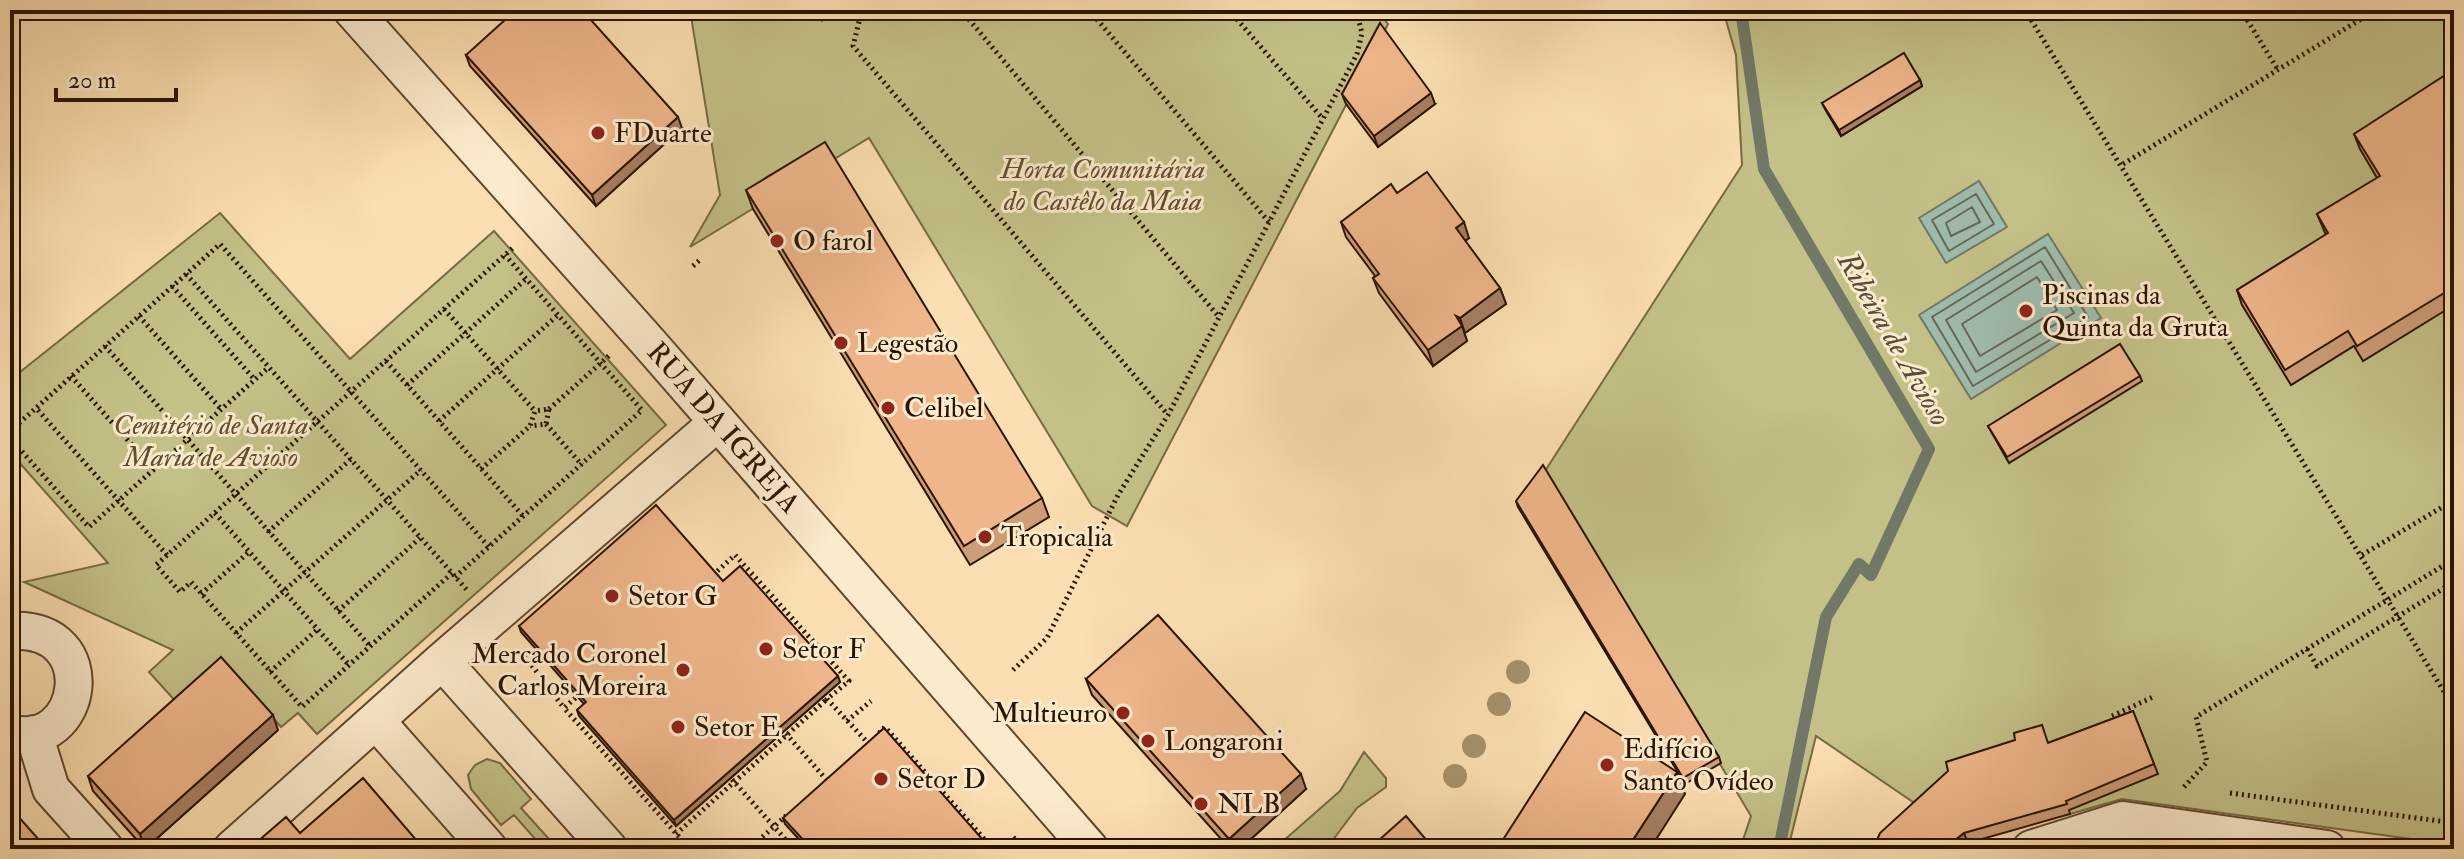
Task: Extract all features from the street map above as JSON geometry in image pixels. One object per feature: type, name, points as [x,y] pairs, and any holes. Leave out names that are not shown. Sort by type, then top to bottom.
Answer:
[{"type":"street","name":"RUA DA IGREJA","points":[[352,10],[718,422],[1090,849]]},
{"type":"street","points":[[232,849],[442,661],[718,422]]},
{"type":"street","points":[[10,631],[29,630],[46,635],[61,646],[71,662],[75,680],[73,698],[65,714],[51,727],[22,733],[51,789],[105,849]]},
{"type":"street","points":[[442,661],[609,849]]},
{"type":"street","points":[[377,722],[489,849]]},
{"type":"street","points":[[2031,849],[2123,820],[2327,849]]},
{"type":"path","points":[[862,10],[853,46],[1168,415]]},
{"type":"path","points":[[961,10],[1219,317]]},
{"type":"path","points":[[1089,10],[1269,222]]},
{"type":"path","points":[[1229,10],[1323,119]]},
{"type":"path","points":[[1013,670],[1047,638],[1118,495],[1168,415],[1357,54],[1362,33],[1356,10]]},
{"type":"path","points":[[2241,10],[2278,70]]},
{"type":"path","points":[[2123,164],[2365,13],[2376,10]]},
{"type":"path","points":[[2028,11],[2454,708]]},
{"type":"path","points":[[10,431],[220,244],[489,547]]},
{"type":"path","points":[[508,252],[526,279],[642,410],[489,547],[302,707],[191,582],[180,592],[156,565],[508,252]]},
{"type":"path","points":[[693,266],[701,259]]},
{"type":"path","points":[[186,274],[473,596]]},
{"type":"path","points":[[407,385],[526,279]]},
{"type":"path","points":[[172,286],[255,380]]},
{"type":"path","points":[[444,309],[535,411]]},
{"type":"path","points":[[439,421],[558,315]]},
{"type":"path","points":[[139,316],[221,409]]},
{"type":"path","points":[[105,346],[370,646]]},
{"type":"path","points":[[535,411],[549,409],[606,358]]},
{"type":"path","points":[[386,361],[523,516]]},
{"type":"path","points":[[10,438],[89,527],[269,367]]},
{"type":"path","points":[[71,376],[154,470]]},
{"type":"path","points":[[36,408],[167,555]]},
{"type":"path","points":[[546,424],[549,409]]},
{"type":"path","points":[[481,469],[530,426],[535,411]]},
{"type":"path","points":[[546,424],[582,465]]},
{"type":"path","points":[[530,426],[546,424]]},
{"type":"path","points":[[268,532],[351,459]]},
{"type":"path","points":[[236,633],[421,470]]},
{"type":"path","points":[[2362,555],[2454,500]]},
{"type":"path","points":[[215,513],[349,665]]},
{"type":"path","points":[[338,611],[420,538]]},
{"type":"path","points":[[201,594],[249,552]]},
{"type":"path","points":[[676,834],[849,681],[735,555],[704,582]]},
{"type":"path","points":[[2197,788],[2181,786],[2207,762],[2196,717],[2454,559]]},
{"type":"path","points":[[2307,649],[2317,666],[2454,582]]},
{"type":"path","points":[[270,672],[318,629]]},
{"type":"path","points":[[521,651],[564,708],[690,849]]},
{"type":"path","points":[[2445,692],[2454,681]]},
{"type":"path","points":[[564,708],[588,687]]},
{"type":"path","points":[[2112,716],[2153,697]]},
{"type":"path","points":[[827,699],[868,743]]},
{"type":"path","points":[[847,721],[871,701]]},
{"type":"path","points":[[777,723],[837,791]]},
{"type":"path","points":[[857,752],[885,727],[993,849]]},
{"type":"path","points":[[724,771],[794,849]]},
{"type":"path","points":[[816,789],[837,771]]},
{"type":"path","points":[[2227,792],[2454,823]]},
{"type":"path","points":[[749,849],[795,808]]},
{"type":"path","points":[[1000,849],[1013,837],[1024,849]]},
{"type":"green space","name":"Horta Comunitária do Castêlo da Maia","points":[[690,10],[815,10],[822,21],[829,10],[1377,10],[1388,24],[1127,526],[1092,506],[869,138],[690,247],[720,195]]},
{"type":"green space","points":[[1723,10],[2454,10],[2454,840],[2433,842],[2122,799],[2070,814],[1935,817],[1816,736],[1788,849],[1740,849],[1751,816],[1545,471],[1742,165],[1736,55]]},
{"type":"green space","name":"Cemitério de Santa Maria de Avioso","points":[[220,213],[350,359],[494,231],[666,425],[317,734],[298,713],[281,727],[225,664],[179,705],[149,672],[173,650],[24,582],[108,563],[10,452],[10,380]]},
{"type":"green space","points":[[1364,752],[1386,778],[1386,787],[1357,808],[1326,849],[1274,849],[1340,791]]},
{"type":"green space","points":[[487,759],[500,763],[531,799],[521,808],[558,849],[544,849],[514,815],[501,825],[471,789],[468,775],[475,765]]},
{"type":"green space","points":[[2134,835],[2222,849],[2089,849]]},
{"type":"water","points":[[1979,181],[2007,227],[1946,263],[1919,218]]},
{"type":"water","points":[[2048,234],[2101,318],[1971,399],[1919,315]]},
{"type":"building","points":[[516,10],[582,10],[678,117],[592,195],[466,55]]},
{"type":"building","points":[[1380,23],[1431,93],[1374,136],[1342,94]]},
{"type":"building","points":[[1904,53],[1920,80],[1839,130],[1822,103]]},
{"type":"building","points":[[2450,72],[2454,79],[2454,287],[2357,346],[2348,331],[2285,370],[2237,290],[2328,233],[2317,214],[2380,176],[2354,134]]},
{"type":"building","points":[[825,142],[1042,498],[964,546],[746,190]]},
{"type":"building","points":[[1427,172],[1464,222],[1456,228],[1500,288],[1460,318],[1456,316],[1462,326],[1428,350],[1373,278],[1379,274],[1341,222],[1391,184],[1397,193]]},
{"type":"building","points":[[2120,344],[2140,376],[2007,457],[1988,426]]},
{"type":"building","points":[[1543,465],[1719,757],[1683,778],[1516,501]]},
{"type":"building","points":[[656,505],[723,581],[740,566],[838,676],[674,820],[577,710],[586,702],[519,626]]},
{"type":"building","points":[[1158,615],[1301,774],[1229,839],[1086,679]]},
{"type":"building","points":[[221,657],[273,715],[140,834],[88,776]]},
{"type":"building","points":[[2133,711],[2154,764],[2066,801],[2067,804],[1964,833],[1944,849],[1873,849],[1880,833],[1948,771],[1946,762],[2015,740],[2014,733],[2042,725],[2048,743]]},
{"type":"building","name":"Edifício Santo Ovídeo","points":[[1585,712],[1677,772],[1627,849],[1497,849]]},
{"type":"building","name":"Setor D","points":[[884,728],[991,849],[804,849],[808,845],[783,818]]},
{"type":"building","points":[[363,778],[424,849],[249,849],[286,817],[300,833]]},
{"type":"building","points":[[10,807],[47,849],[10,849]]},
{"type":"building","points":[[1406,816],[1434,849],[1369,849]]},
{"type":"waterway","name":"Ribeira de Avioso","points":[[1741,10],[1764,169],[1929,449],[1871,575],[1859,564],[1826,617],[1779,849]]},
{"type":"place","name":"FDuarte","points":[[598,133]]},
{"type":"place","name":"O farol","points":[[777,241]]},
{"type":"place","name":"Piscinas da Quinta da Gruta","points":[[2026,311]]},
{"type":"place","name":"Legestão","points":[[841,343]]},
{"type":"place","name":"Celibel","points":[[888,408]]},
{"type":"place","name":"Tropicalia","points":[[985,537]]},
{"type":"place","name":"Setor G","points":[[612,596]]},
{"type":"place","name":"Setor F","points":[[766,649]]},
{"type":"place","name":"Mercado Coronel Carlos Moreira","points":[[683,670]]},
{"type":"place","name":"Multieuro","points":[[1123,713]]},
{"type":"place","name":"Setor E","points":[[678,727]]},
{"type":"place","name":"Longaroni","points":[[1148,741]]},
{"type":"place","name":"Edifício Santo Ovídeo","points":[[1607,765]]},
{"type":"place","name":"Setor D","points":[[881,779]]},
{"type":"place","name":"NLB","points":[[1201,804]]}]
